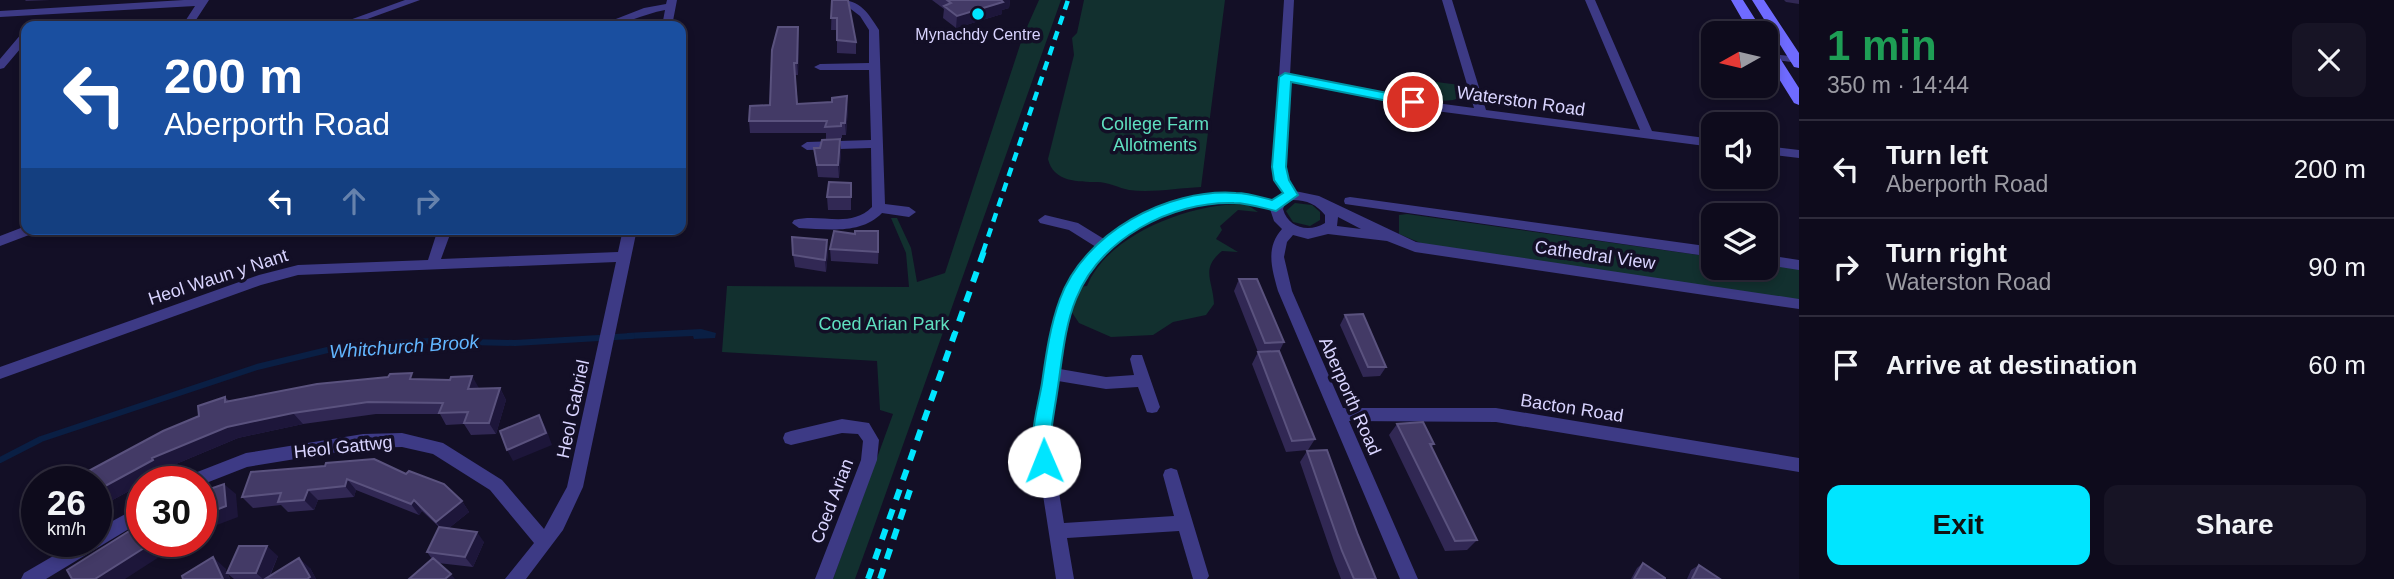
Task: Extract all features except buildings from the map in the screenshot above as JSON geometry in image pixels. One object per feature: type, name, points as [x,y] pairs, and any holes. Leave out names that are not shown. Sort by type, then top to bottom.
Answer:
[{"type":"street","points":[[353,21],[415,0]]},
{"type":"street","points":[[844,0],[857,7],[871,21],[876,66],[879,208]]},
{"type":"street","points":[[1289,0],[1279,167],[1282,180],[1291,195]]},
{"type":"street","points":[[1447,0],[1481,113]]},
{"type":"street","points":[[1590,0],[1648,135]]},
{"type":"street","points":[[1737,0],[1750,21]]},
{"type":"street","points":[[1758,0],[1798,61]]},
{"type":"street","points":[[0,14],[203,1]]},
{"type":"street","points":[[190,21],[203,1]]},
{"type":"street","points":[[617,21],[671,3],[668,21]]},
{"type":"street","points":[[37,21],[46,11]]},
{"type":"street","points":[[0,66],[21,41]]},
{"type":"street","points":[[1778,55],[1798,61]]},
{"type":"street","points":[[820,67],[876,66]]},
{"type":"street","points":[[1778,66],[1799,100]]},
{"type":"street","name":"Waterston Road","points":[[1285,77],[1481,113],[1701,142]]},
{"type":"street","points":[[807,146],[877,144]]},
{"type":"street","points":[[1778,151],[1799,154]]},
{"type":"street","points":[[1291,195],[1308,197],[1323,204],[1332,215],[1328,229],[1307,234],[1291,229],[1278,218],[1276,206],[1279,201],[1291,195]]},
{"type":"street","points":[[1065,579],[1042,437],[1051,374],[1068,298],[1081,274],[1105,246],[1142,220],[1199,200],[1236,198],[1276,206]]},
{"type":"street","name":"Cathedral View","points":[[1350,201],[1701,251]]},
{"type":"street","name":"Cathedral View","points":[[1323,204],[1372,226],[1387,237]]},
{"type":"street","points":[[799,223],[831,226],[850,223],[870,216],[879,208],[909,212]]},
{"type":"street","points":[[1387,237],[1395,208]]},
{"type":"street","points":[[1045,220],[1073,226],[1105,246]]},
{"type":"street","name":"Aberporth Road","points":[[1291,229],[1281,236],[1276,247],[1280,273],[1295,319],[1409,579]]},
{"type":"street","name":"Cathedral View","points":[[1328,229],[1387,237],[1427,250],[1799,304]]},
{"type":"street","points":[[0,241],[21,233]]},
{"type":"street","points":[[433,264],[443,235]]},
{"type":"street","name":"Heol Gabriel","points":[[522,577],[566,508],[575,487],[628,235]]},
{"type":"street","name":"Heol Waun y Nant","points":[[0,373],[279,274],[321,267],[624,257]]},
{"type":"street","points":[[1778,262],[1799,265]]},
{"type":"street","points":[[1137,359],[1152,407]]},
{"type":"street","points":[[1051,374],[1106,383],[1143,380]]},
{"type":"street","name":"Bacton Road","points":[[1338,414],[1496,415],[1799,465]]},
{"type":"street","name":"Coed Arian","points":[[791,438],[850,426],[863,428],[871,440],[869,460],[824,579]]},
{"type":"street","name":"Heol Gattwg","points":[[217,471],[246,460],[363,441],[402,440],[437,448],[496,485],[544,542]]},
{"type":"street","points":[[1171,475],[1200,576]]},
{"type":"street","points":[[1056,531],[1184,523]]},
{"type":"street","points":[[30,579],[67,557]]},
{"type":"green space","name":"Coed Arian Park","points":[[1039,0],[1061,0],[855,579],[833,579],[893,414],[880,410],[877,361],[722,352],[727,286],[909,287],[906,253],[891,218],[897,218],[911,248],[917,282],[945,273],[1023,36]]},
{"type":"green space","name":"College Farm Allotments","points":[[1084,0],[1225,0],[1201,187],[1156,191],[1129,190],[1105,183],[1068,179],[1051,167],[1048,159],[1074,55],[1072,38],[1077,33]]},
{"type":"green space","points":[[1404,78],[1460,85],[1463,94],[1444,101],[1407,94]]},
{"type":"green space","points":[[1295,203],[1312,205],[1320,212],[1320,220],[1310,226],[1293,222],[1286,211]]},
{"type":"green space","points":[[1246,204],[1258,212],[1238,210],[1220,226],[1222,230],[1216,239],[1238,252],[1222,251],[1211,264],[1209,275],[1214,304],[1206,315],[1173,322],[1153,335],[1111,337],[1079,323],[1061,296],[1063,288],[1087,286],[1098,267],[1113,251],[1155,224],[1202,209]]},
{"type":"green space","points":[[1399,215],[1701,255],[1701,280],[1778,280],[1778,266],[1799,269],[1799,300],[1423,244],[1399,234]]},
{"type":"water","points":[[701,329],[716,333],[715,338],[694,339],[693,336],[626,339],[627,333]]},
{"type":"waterway","name":"Whitchurch Brook","points":[[0,460],[41,439],[257,367],[344,346],[430,341],[515,343],[632,336]]},
{"type":"railway","points":[[983,252],[1068,0]]},
{"type":"railway","points":[[868,579],[984,251]]},
{"type":"railway","points":[[880,579],[910,490]]},
{"type":"place","name":"Mynachdy Centre","points":[[978,14]]},
{"type":"route","points":[[1044,461],[1042,437],[1059,331],[1068,298],[1074,284],[1091,260],[1113,238],[1159,212],[1199,200],[1236,198],[1276,206],[1284,197],[1291,195],[1282,180],[1279,167],[1285,77],[1413,102]]}]
